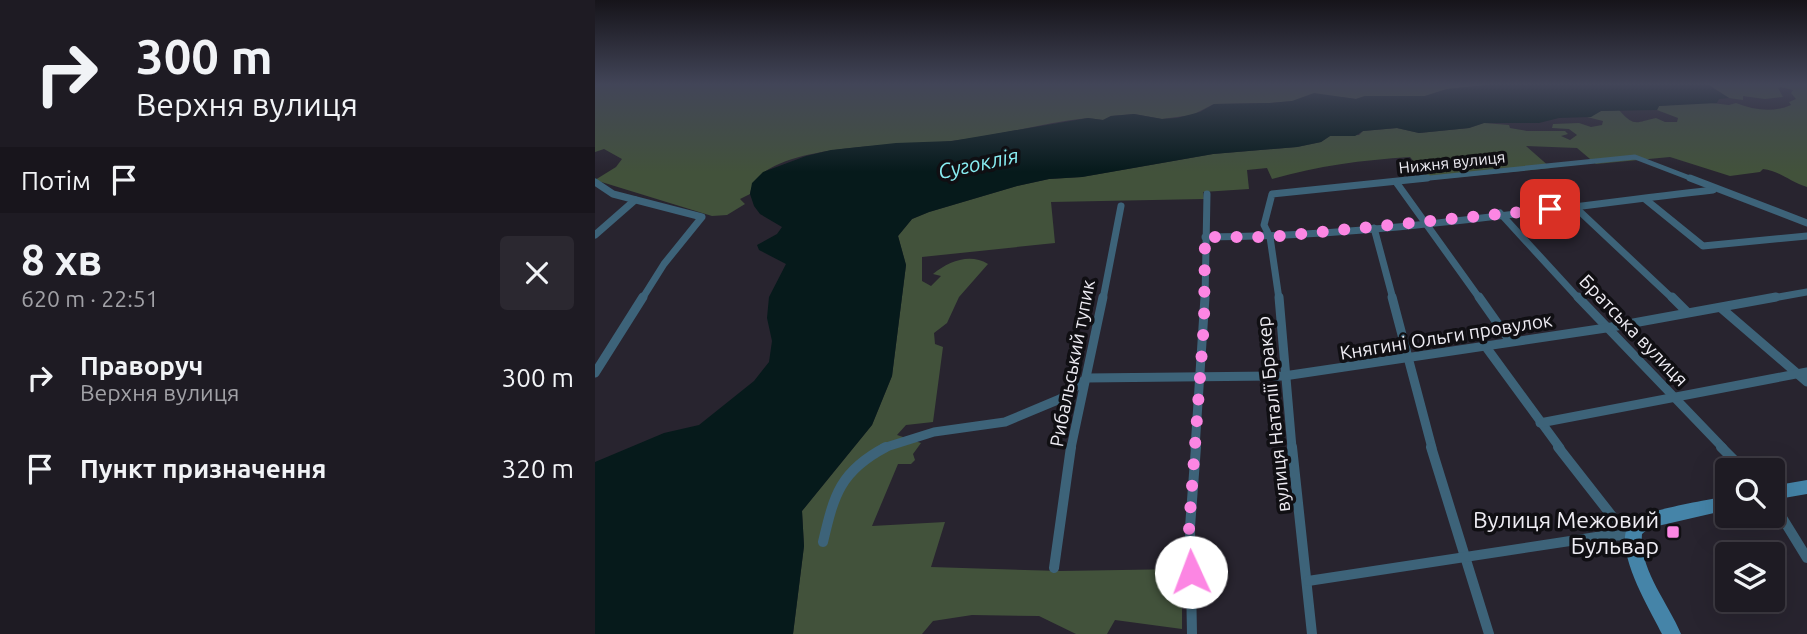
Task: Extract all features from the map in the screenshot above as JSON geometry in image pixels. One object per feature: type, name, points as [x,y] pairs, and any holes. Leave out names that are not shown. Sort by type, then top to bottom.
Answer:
[{"type":"street","name":"Нижня вулиця","points":[[1272,194],[1635,158],[1716,190]]},
{"type":"street","points":[[595,182],[610,193],[676,211],[695,212],[702,217],[664,264],[595,373]]},
{"type":"street","points":[[1396,182],[1422,222],[1510,341]]},
{"type":"street","points":[[1205,237],[1270,237],[1374,228],[1716,190],[1807,223]]},
{"type":"street","points":[[1192,634],[1189,527],[1201,376],[1207,194]]},
{"type":"street","name":"вулиця Наталії Бракер","points":[[1272,194],[1265,225],[1270,237],[1279,298],[1284,376],[1312,634]]},
{"type":"street","points":[[1645,199],[1703,246],[1807,236]]},
{"type":"street","points":[[595,235],[635,200]]},
{"type":"street","name":"Рибальський тупик","points":[[1053,568],[1075,419],[1087,378],[1121,206]]},
{"type":"street","points":[[1575,207],[1687,312]]},
{"type":"street","name":"Братська вулиця","points":[[1500,213],[1606,328],[1733,458]]},
{"type":"street","points":[[1374,228],[1440,480],[1489,634]]},
{"type":"street","name":"Княгині Ольги провулок","points":[[1087,378],[1284,376],[1606,328],[1807,292]]},
{"type":"street","points":[[1721,308],[1802,373],[1807,382]]},
{"type":"street","points":[[1486,347],[1540,423],[1619,524],[1633,535]]},
{"type":"street","points":[[1540,423],[1677,399],[1802,373]]},
{"type":"street","points":[[823,542],[837,490],[855,468],[876,451],[895,440],[1022,417],[1060,399],[1087,378]]},
{"type":"street","points":[[1785,491],[1807,487]]},
{"type":"street","points":[[1672,634],[1640,567],[1633,549],[1633,535],[1637,526],[1647,521],[1715,506]]},
{"type":"street","points":[[1785,522],[1807,558]]},
{"type":"street","points":[[1308,581],[1603,536],[1633,535]]},
{"type":"green space","points":[[595,114],[1195,114],[1162,119],[1134,114],[1111,116],[1103,120],[1088,118],[951,141],[872,146],[806,155],[779,164],[759,177],[750,194],[740,199],[745,204],[727,215],[712,216],[595,180],[616,167],[622,159],[604,149],[595,152]]},
{"type":"green space","points":[[1595,114],[1623,114],[1636,122],[1656,118],[1665,122],[1677,122],[1678,118],[1666,114],[1807,114],[1807,187],[1763,169],[1760,172],[1730,176],[1670,157],[1596,164],[1577,148],[1526,146],[1551,168],[1429,180],[1410,157],[1340,164],[1272,179],[1267,168],[1247,170],[1249,189],[1203,192],[1204,199],[1051,202],[1055,243],[922,257],[922,281],[931,286],[941,276],[933,274],[953,262],[974,259],[988,264],[959,297],[947,323],[934,333],[935,344],[943,347],[933,422],[906,425],[897,435],[921,443],[913,454],[915,460],[911,464],[898,464],[872,526],[945,522],[931,567],[1060,571],[1182,569],[1182,629],[1115,620],[1107,634],[1076,634],[1039,616],[972,615],[933,621],[922,634],[793,634],[804,546],[802,511],[872,425],[892,376],[906,265],[898,236],[912,219],[1017,186],[1049,179],[1082,177],[1213,154],[1297,147],[1321,142],[1330,136],[1359,135],[1363,131],[1397,128],[1419,133],[1469,128],[1484,123],[1509,125],[1510,128],[1527,131],[1565,131],[1568,134],[1561,136],[1570,140],[1577,135],[1569,129],[1552,128],[1553,124],[1579,123],[1591,127],[1602,125],[1603,121],[1587,117]]},
{"type":"water","name":"Сугоклія","points":[[1134,114],[1162,119],[1194,114],[1597,114],[1591,117],[1559,118],[1539,123],[1484,123],[1469,128],[1419,133],[1397,128],[1363,131],[1355,136],[1330,136],[1321,142],[1297,147],[1213,154],[1082,177],[1049,179],[1017,186],[912,219],[898,236],[906,265],[892,376],[872,425],[802,511],[804,546],[793,634],[595,634],[595,462],[664,433],[699,425],[754,381],[769,362],[772,341],[767,318],[769,297],[786,264],[759,250],[757,245],[777,234],[782,227],[760,214],[754,206],[750,194],[752,183],[763,172],[831,150],[896,143],[952,141],[1088,118],[1103,120],[1111,116]]},
{"type":"place","name":"Вулиця Межовий Бульвар","points":[[1673,532]]},
{"type":"route","points":[[1191,572],[1189,527],[1204,323],[1205,237],[1270,237],[1550,209]]}]
